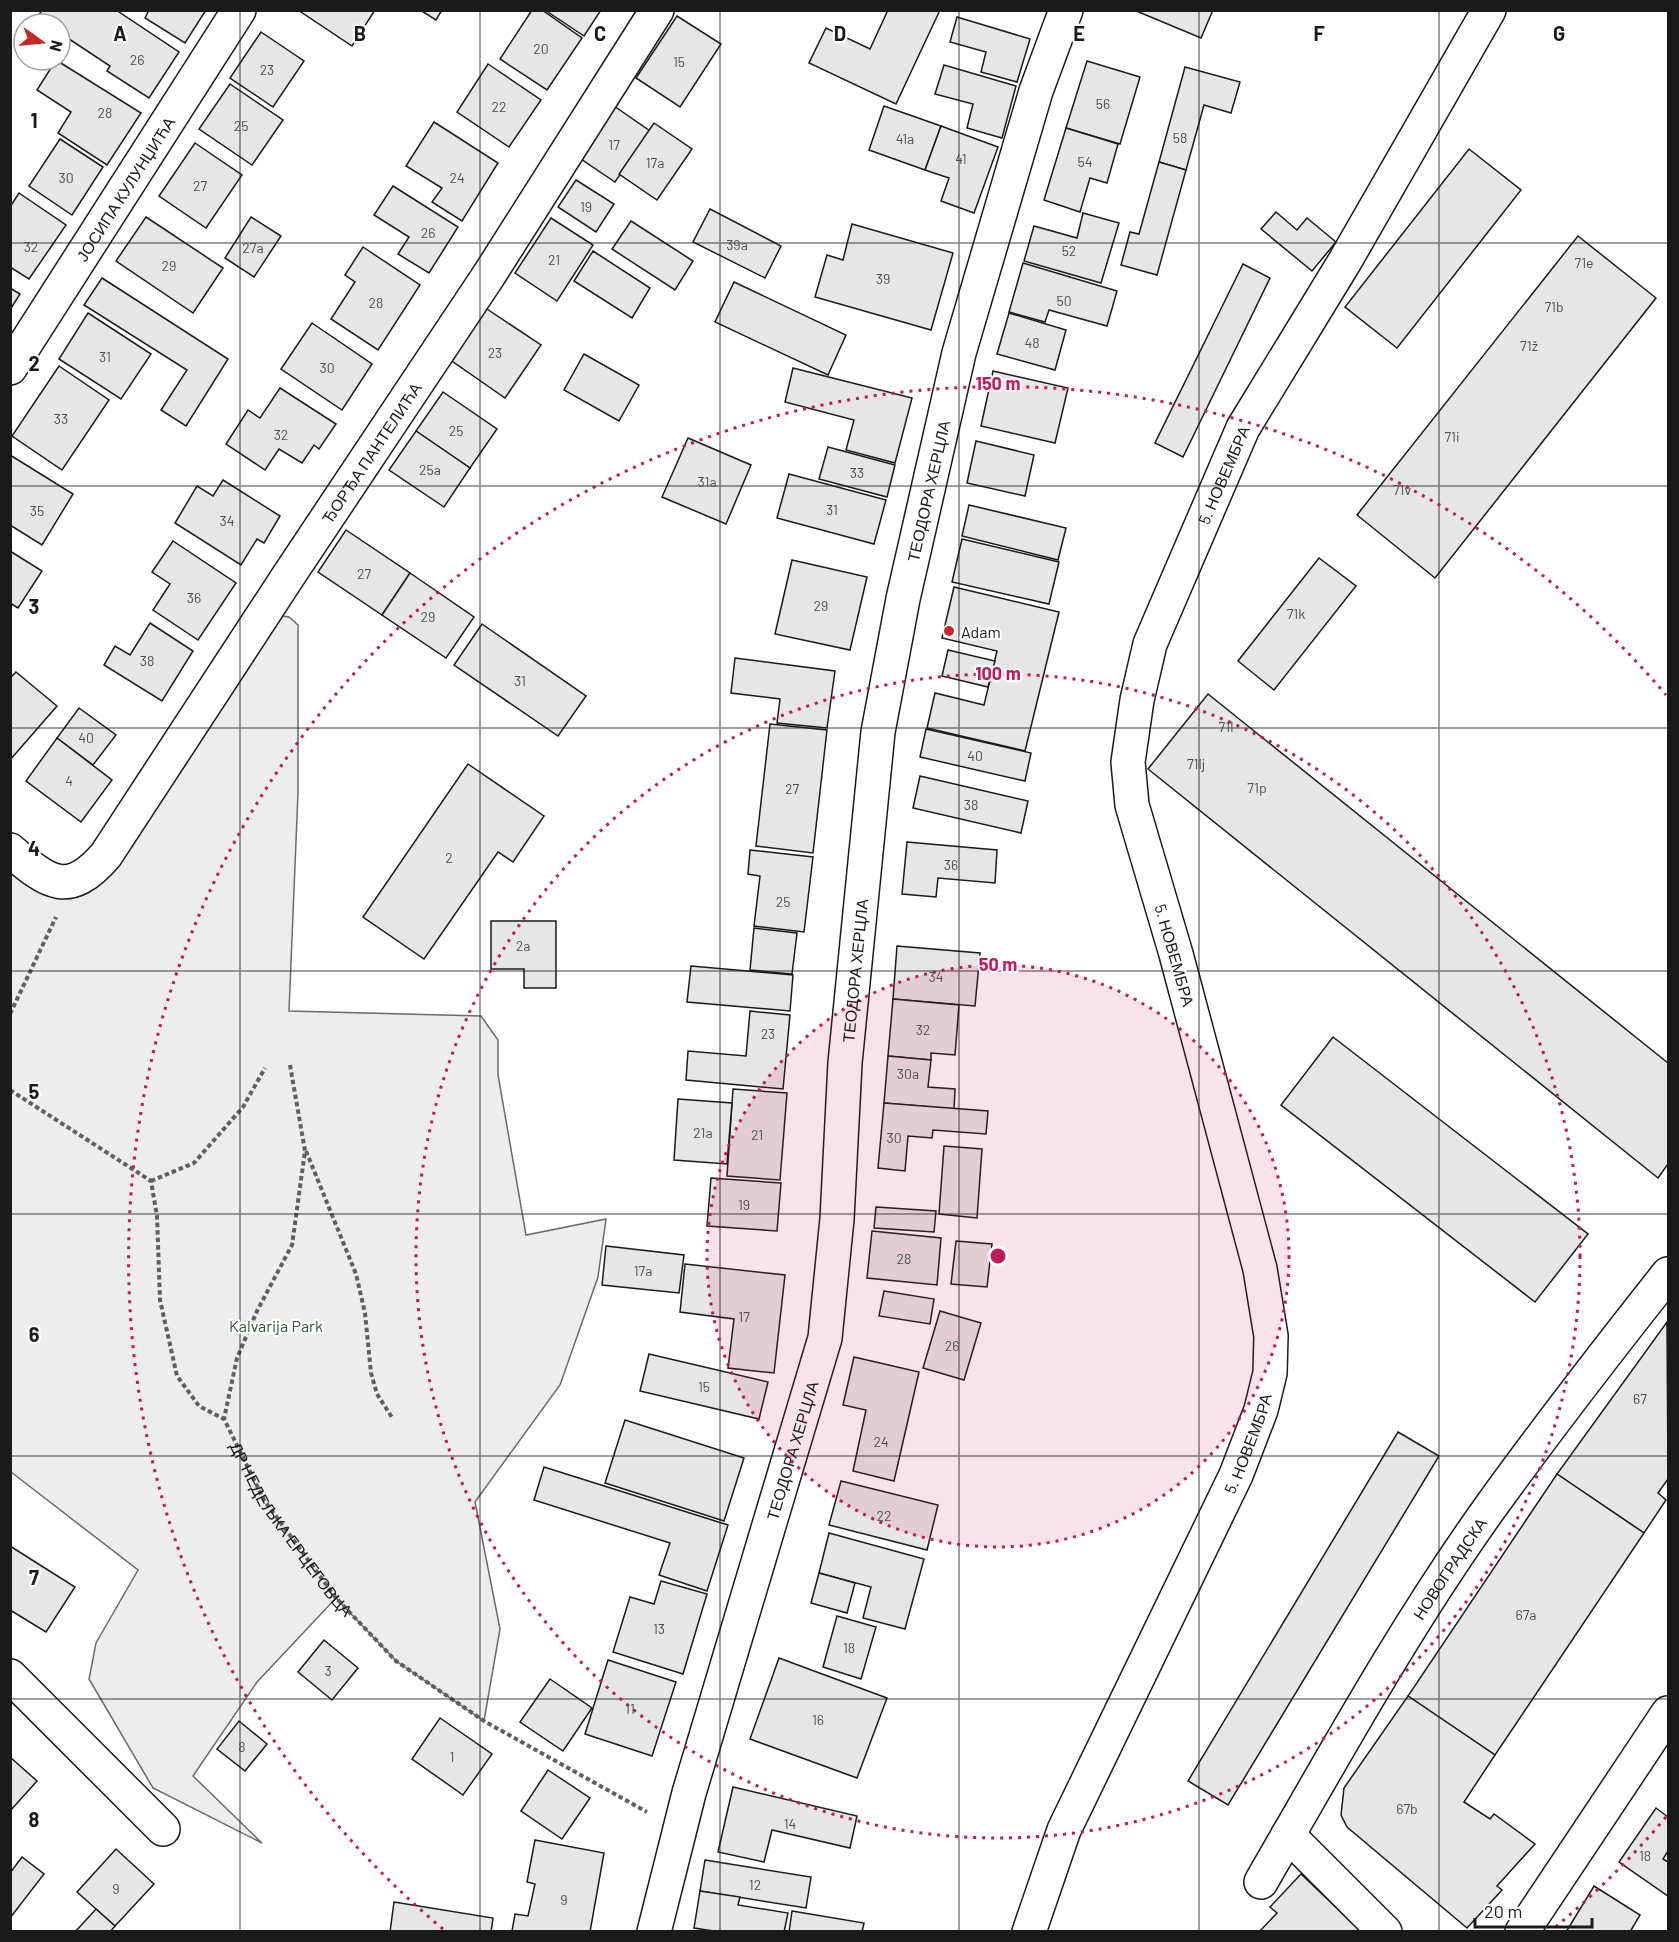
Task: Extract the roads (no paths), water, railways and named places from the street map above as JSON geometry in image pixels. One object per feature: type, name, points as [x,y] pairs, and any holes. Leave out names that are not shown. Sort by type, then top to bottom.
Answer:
[{"type":"street","name":"ЈОСИПА КУЛУНЏИЋА","points":[[10,368],[239,10]]},
{"type":"street","name":"ЂОРЂА ПАНТЕЛИЋА","points":[[10,850],[38,872],[58,882],[72,883],[84,878],[98,865],[143,802],[288,574],[489,275],[657,10]]},
{"type":"street","name":"ТЕОДОРА ХЕРЦЛА","points":[[654,1932],[679,1830],[825,1338],[837,1219],[845,1063],[878,732],[903,599],[959,354],[1032,102],[1066,10]]},
{"type":"street","name":"5. НОВЕМБРА","points":[[1029,1932],[1064,1830],[1236,1475],[1261,1410],[1270,1373],[1271,1336],[1260,1269],[1176,954],[1132,805],[1128,762],[1137,700],[1150,644],[1243,428],[1345,261],[1489,10]]},
{"type":"street","name":"НОВОГРАДСКА","points":[[1261,1882],[1383,1672],[1488,1510],[1668,1274]]},
{"type":"street","points":[[10,1676],[162,1829]]},
{"type":"street","points":[[1522,1932],[1668,1713]]},
{"type":"street","points":[[1288,1835],[1385,1932]]},
{"type":"place","name":"Adam","points":[[949,631]]},
{"type":"park label","name":"Kalvarija Park","points":[[276,1325]]}]
